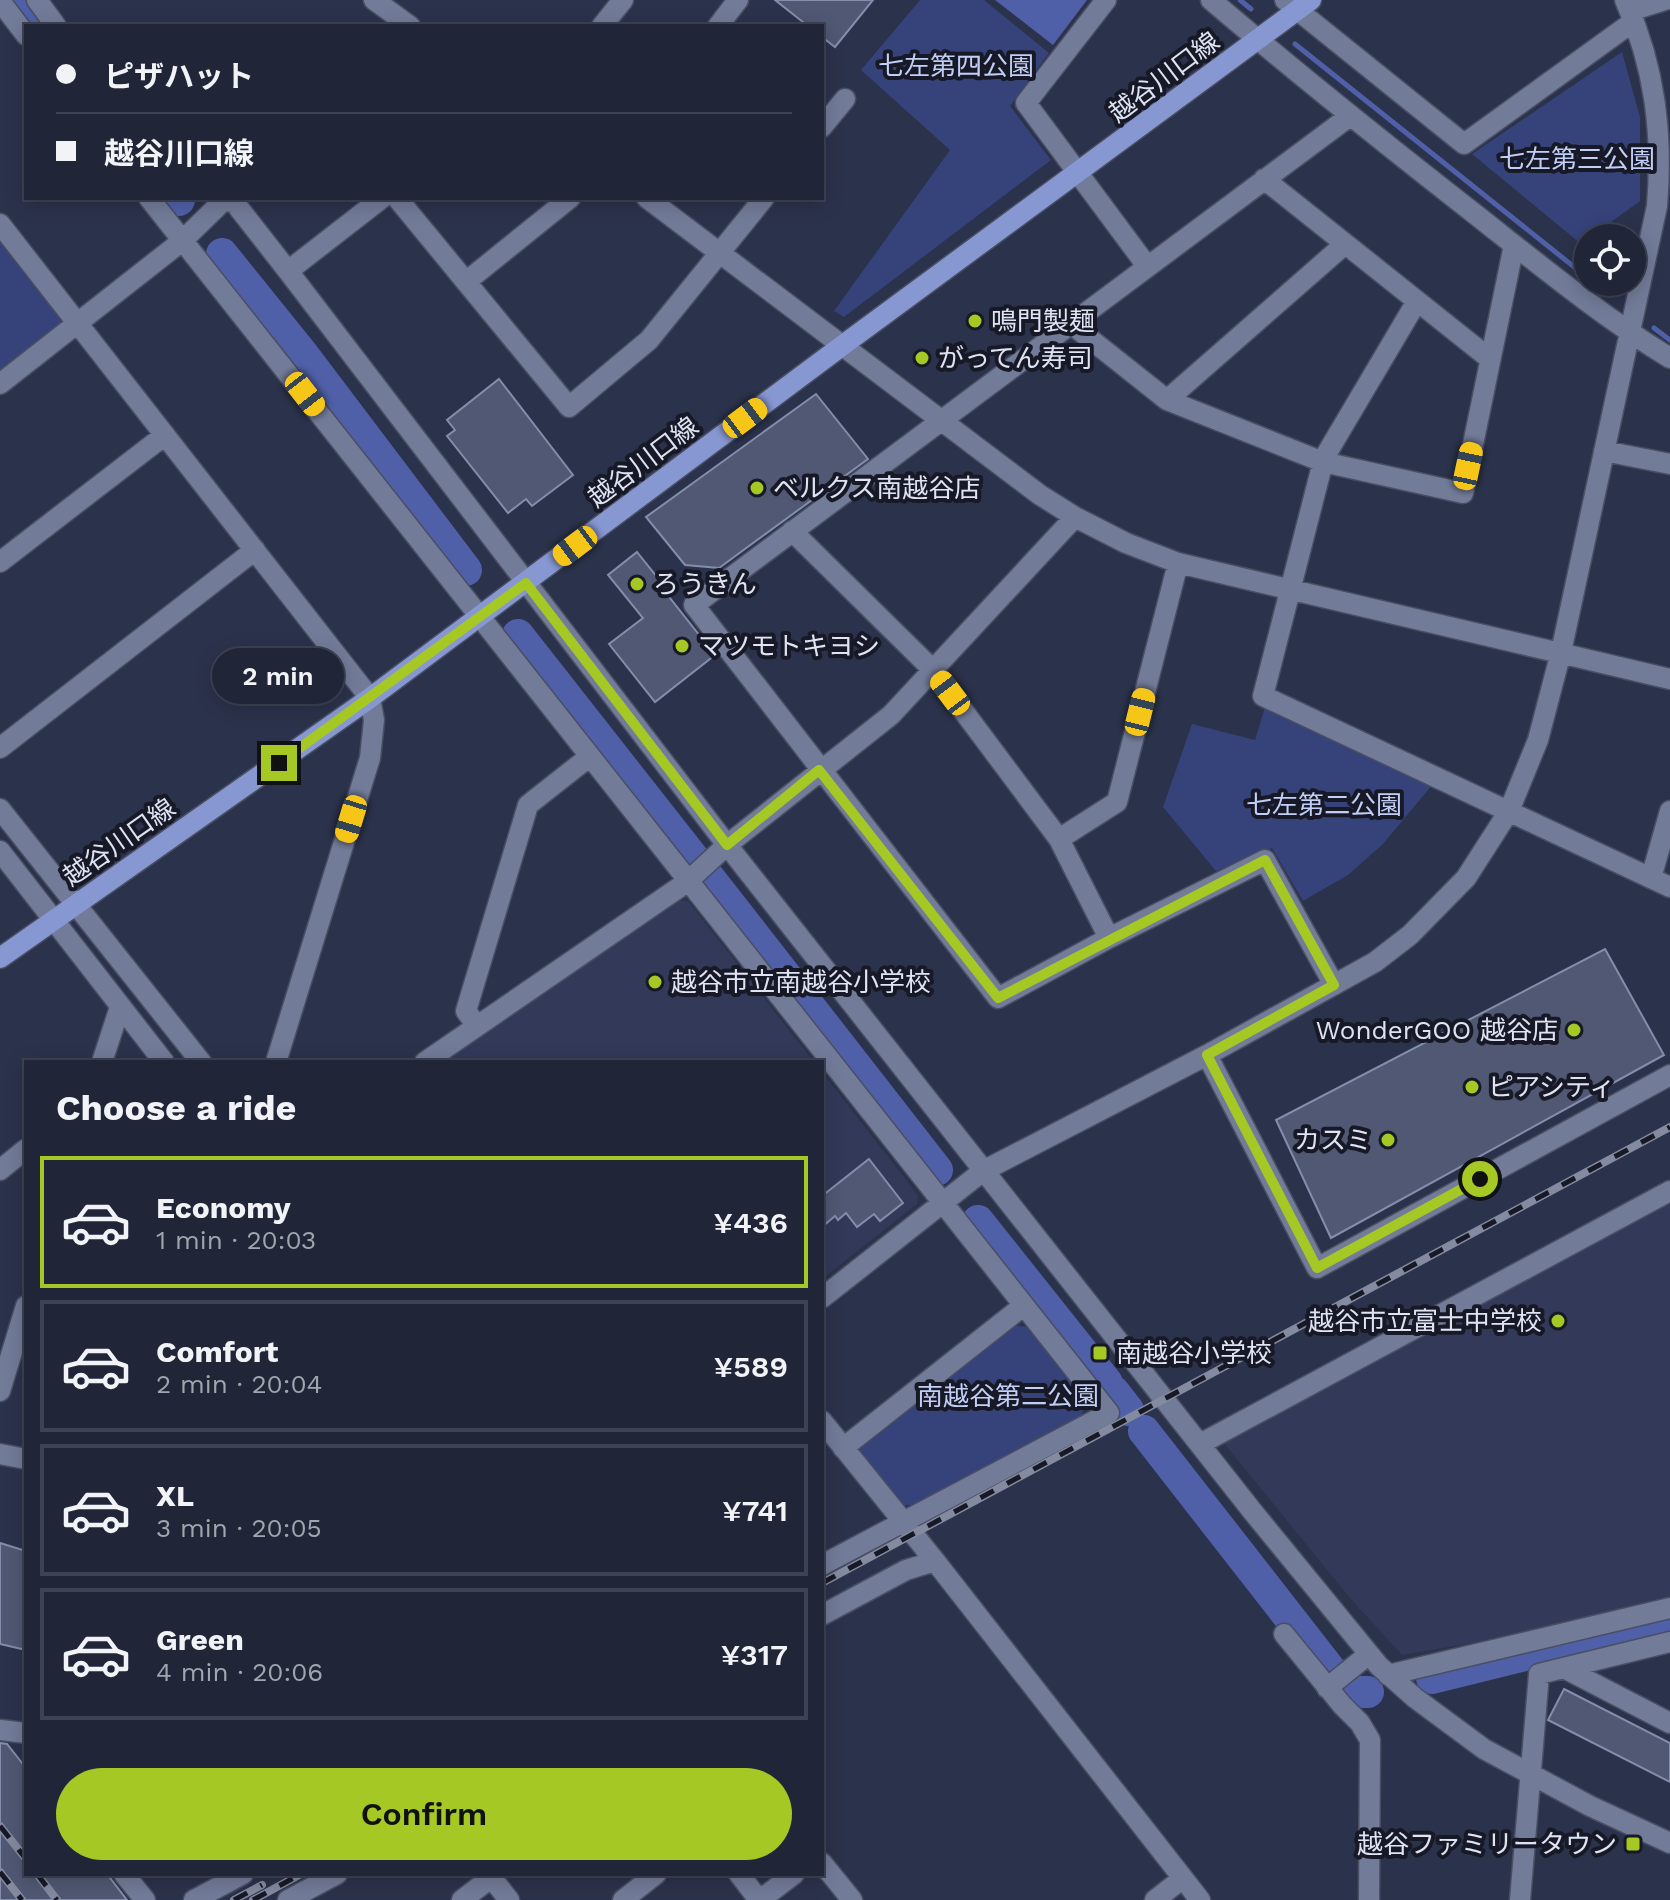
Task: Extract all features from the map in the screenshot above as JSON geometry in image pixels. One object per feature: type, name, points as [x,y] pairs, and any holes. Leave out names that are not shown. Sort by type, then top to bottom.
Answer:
[{"type":"main road","name":"越谷川口線","points":[[0,958],[370,698],[1258,40],[1298,3]]},
{"type":"street","points":[[37,0],[55,24]]},
{"type":"street","points":[[374,0],[407,24]]},
{"type":"street","points":[[604,24],[623,0]]},
{"type":"street","points":[[720,24],[738,0]]},
{"type":"street","points":[[1106,0],[1026,103],[1147,266]]},
{"type":"street","points":[[1211,0],[1350,116],[1514,245],[1629,333],[1670,358]]},
{"type":"street","points":[[1298,3],[1464,144],[1630,11],[1665,0]]},
{"type":"street","points":[[0,1],[24,32]]},
{"type":"street","points":[[824,1296],[983,1171],[1207,1055],[1375,962],[1410,935],[1466,878],[1509,811],[1538,740],[1561,652],[1629,333],[1664,206],[1654,87],[1643,44],[1630,11]]},
{"type":"street","points":[[824,125],[845,99]]},
{"type":"street","points":[[1334,985],[1265,860],[998,998],[694,605],[1350,116]]},
{"type":"street","points":[[1264,179],[1490,359]]},
{"type":"street","points":[[151,200],[1109,1413],[824,1564]]},
{"type":"street","points":[[288,271],[379,200]]},
{"type":"street","points":[[399,200],[569,407],[649,340],[762,200]]},
{"type":"street","points":[[467,281],[568,200]]},
{"type":"street","points":[[650,200],[987,457],[1075,517],[1126,543],[1178,563],[1670,679]]},
{"type":"street","points":[[0,384],[182,241],[223,201],[234,202],[727,845],[1369,1654],[1413,1696],[1484,1749],[1529,1775],[1670,1843]]},
{"type":"street","points":[[0,224],[370,698],[374,720],[370,758],[277,1060]]},
{"type":"street","points":[[1167,400],[1345,244]]},
{"type":"street","points":[[1070,323],[1167,400],[1323,462],[1463,493],[1514,245]]},
{"type":"street","points":[[1417,301],[1323,462],[1263,696],[1670,887]]},
{"type":"street","points":[[0,562],[165,435]]},
{"type":"street","points":[[1604,451],[1670,464]]},
{"type":"street","points":[[428,1060],[687,882],[727,845],[891,715],[1075,517]]},
{"type":"street","points":[[792,531],[932,669],[1059,839],[1109,938]]},
{"type":"street","points":[[0,748],[255,550]]},
{"type":"street","points":[[1059,839],[1117,802],[1178,563]]},
{"type":"street","points":[[477,1026],[466,1011],[528,805],[589,757]]},
{"type":"street","points":[[0,809],[199,1060]]},
{"type":"street","points":[[1651,878],[1670,811]]},
{"type":"street","points":[[0,851],[162,1060]]},
{"type":"street","points":[[103,1060],[120,1007]]},
{"type":"street","points":[[1207,1055],[1317,1268],[1670,1075]]},
{"type":"street","points":[[0,1170],[24,1151]]},
{"type":"street","points":[[1200,1444],[1670,1191]]},
{"type":"street","points":[[843,1448],[1023,1306]]},
{"type":"street","points":[[0,1391],[24,1313]]},
{"type":"street","points":[[824,1424],[1200,1900]]},
{"type":"street","points":[[0,1454],[24,1459]]},
{"type":"street","points":[[824,1614],[906,1570],[935,1561]]},
{"type":"street","points":[[1391,1677],[1670,1608]]},
{"type":"street","points":[[1284,1634],[1360,1723],[1370,1740],[1369,1900]]},
{"type":"street","points":[[1520,1900],[1539,1674],[1670,1642]]},
{"type":"street","points":[[1327,1688],[1369,1654]]},
{"type":"street","points":[[1566,1669],[1670,1723]]},
{"type":"street","points":[[0,1730],[24,1733]]},
{"type":"street","points":[[824,1865],[852,1900]]},
{"type":"street","points":[[126,1876],[145,1900]]},
{"type":"street","points":[[194,1900],[239,1876]]},
{"type":"street","points":[[288,1900],[333,1876]]},
{"type":"street","points":[[623,1900],[653,1876]]},
{"type":"street","points":[[741,1876],[760,1900],[791,1876]]},
{"type":"street","points":[[462,1900],[487,1877],[509,1900]]},
{"type":"street","points":[[1155,1900],[1183,1878]]},
{"type":"shaded area","points":[[995,0],[1087,0],[1053,45]]},
{"type":"shaded area","name":"越谷市立南越谷小学校","points":[[678,900],[688,901],[812,1060],[445,1060]]},
{"type":"shaded area","name":"越谷市立南越谷小学校","points":[[824,1075],[918,1195],[917,1204],[824,1277]]},
{"type":"shaded area","name":"越谷市立富士中学校","points":[[1670,1201],[1670,1599],[1526,1634],[1402,1655],[1349,1597],[1223,1442]]},
{"type":"green space","name":"七左第四公園","points":[[920,0],[984,0],[1049,53],[1010,106],[1051,160],[844,317],[834,311],[950,150],[861,70]]},
{"type":"green space","name":"七左第三公園","points":[[1622,52],[1640,117],[1640,201],[1608,224],[1574,224],[1574,238],[1472,154]]},
{"type":"green space","points":[[0,234],[70,319],[0,374]]},
{"type":"green space","name":"七左第二公園","points":[[1266,704],[1433,784],[1383,844],[1348,875],[1303,901],[1272,848],[1216,871],[1163,807],[1192,724],[1255,740]]},
{"type":"green space","name":"南越谷第二公園","points":[[1013,1325],[1028,1327],[1084,1400],[1082,1417],[915,1505],[902,1505],[858,1453],[859,1445]]},
{"type":"building","points":[[775,0],[873,0],[835,47],[824,39],[824,24],[805,24]]},
{"type":"building","points":[[499,379],[573,475],[532,506],[526,499],[508,513],[447,436],[455,430],[447,420]]},
{"type":"building","name":"ベルクス南越谷店","points":[[816,394],[868,459],[719,568],[685,565],[646,517]]},
{"type":"building","points":[[637,552],[715,655],[655,702],[609,644],[643,618],[608,575]]},
{"type":"building","name":"ピアシティ","points":[[1605,949],[1664,1055],[1331,1238],[1276,1120]]},
{"type":"building","points":[[869,1159],[903,1203],[880,1221],[874,1214],[857,1227],[846,1213],[838,1220],[835,1216],[824,1225],[824,1194]]},
{"type":"building","points":[[0,1543],[24,1550],[24,1650],[0,1644]]},
{"type":"building","points":[[1564,1689],[1670,1743],[1670,1782],[1548,1720]]},
{"type":"building","points":[[0,1743],[7,1744],[24,1765],[24,1876],[109,1876],[127,1900],[0,1900]]},
{"type":"waterway","points":[[21,0],[39,24]]},
{"type":"waterway","points":[[1240,0],[1251,9]]},
{"type":"waterway","points":[[1295,44],[1574,267]]},
{"type":"waterway","points":[[222,254],[301,352],[466,570]]},
{"type":"waterway","points":[[1654,328],[1670,340]]},
{"type":"waterway","points":[[518,635],[694,859]]},
{"type":"waterway","points":[[707,875],[937,1170]]},
{"type":"waterway","points":[[978,1221],[1107,1383]]},
{"type":"waterway","points":[[1114,1392],[1128,1410]]},
{"type":"waterway","points":[[1144,1431],[1332,1672]]},
{"type":"waterway","points":[[1432,1678],[1670,1619]]},
{"type":"waterway","points":[[1342,1686],[1355,1692],[1368,1692]]},
{"type":"railway","points":[[824,1582],[1670,1127]]},
{"type":"railway","points":[[0,1826],[24,1856]]},
{"type":"railway","points":[[0,1872],[22,1900]]},
{"type":"railway","points":[[39,1876],[57,1900]]},
{"type":"railway","points":[[253,1900],[297,1876]]},
{"type":"railway","points":[[234,1900],[262,1885]]},
{"type":"place","name":"鳴門製麺","points":[[975,321]]},
{"type":"place","name":"がってん寿司","points":[[922,358]]},
{"type":"place","name":"ベルクス南越谷店","points":[[757,488]]},
{"type":"place","name":"ろうきん","points":[[637,584]]},
{"type":"place","name":"マツモトキヨシ","points":[[682,646]]},
{"type":"place","name":"越谷市立南越谷小学校","points":[[655,982]]},
{"type":"place","name":"WonderGOO 越谷店","points":[[1574,1030]]},
{"type":"place","name":"ピアシティ","points":[[1472,1087]]},
{"type":"place","name":"カスミ","points":[[1388,1140]]},
{"type":"place","name":"越谷市立富士中学校","points":[[1558,1321]]},
{"type":"place","name":"南越谷小学校","points":[[1100,1353]]},
{"type":"place","name":"越谷ファミリータウン","points":[[1633,1844]]},
{"type":"route","points":[[279,763],[526,583],[727,845],[819,770],[998,998],[1265,860],[1334,985],[1207,1055],[1317,1268],[1480,1179]]}]
